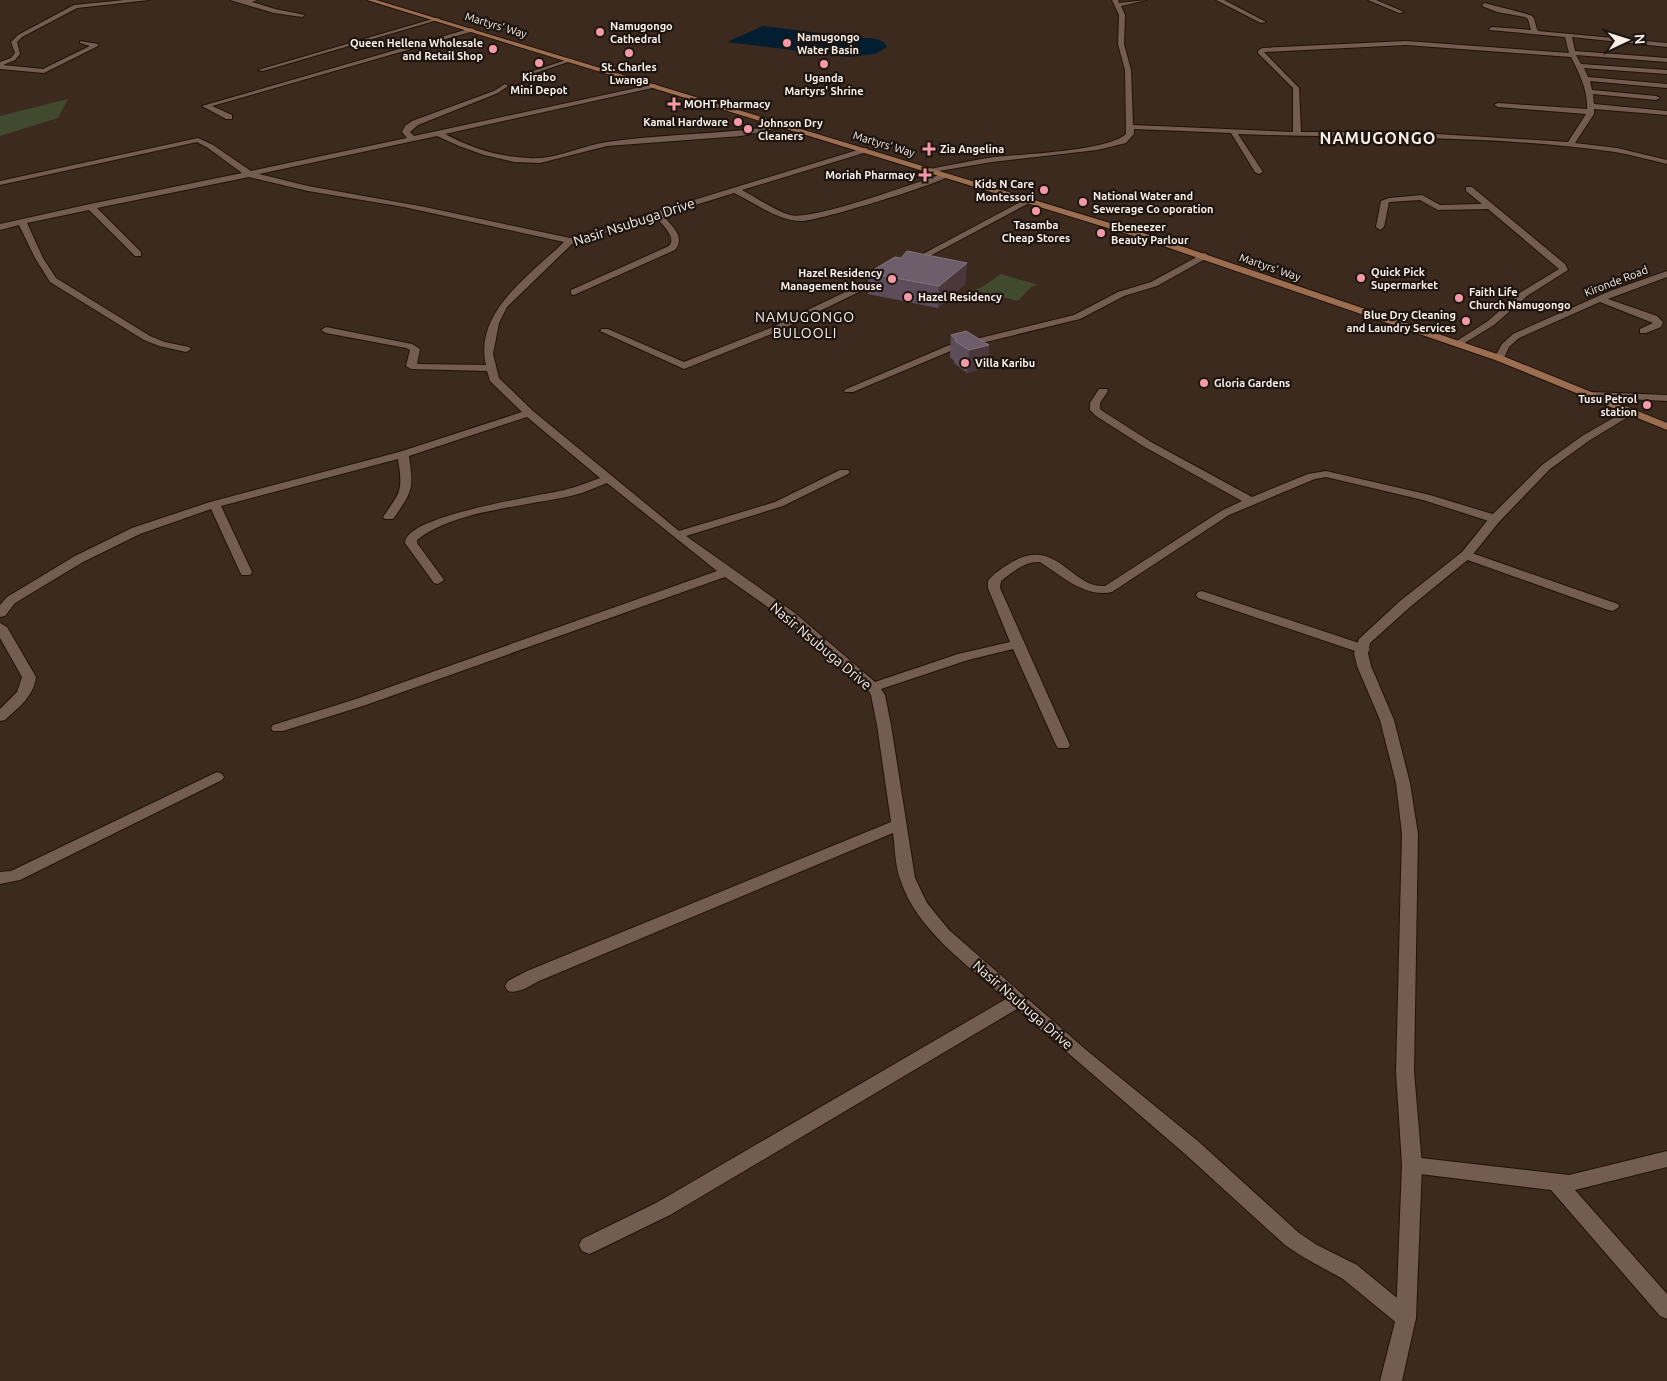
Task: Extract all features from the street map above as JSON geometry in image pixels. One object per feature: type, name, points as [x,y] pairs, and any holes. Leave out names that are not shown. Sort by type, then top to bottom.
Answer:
[{"type":"main road","name":"Martyrs' Way","points":[[370,0],[438,19],[1204,256],[1500,358],[1667,427]]},
{"type":"street","points":[[0,66],[18,54],[10,42],[76,6],[146,0]]},
{"type":"street","points":[[233,0],[274,11],[302,15]]},
{"type":"street","points":[[246,2],[255,0]]},
{"type":"street","points":[[930,171],[983,161],[1108,146],[1127,138],[1130,134],[1128,70],[1121,44],[1122,15],[1117,3],[1144,0]]},
{"type":"street","points":[[1220,0],[1263,22]]},
{"type":"street","points":[[1371,0],[1401,12]]},
{"type":"street","points":[[1484,5],[1497,10],[1527,15],[1531,18],[1536,32]]},
{"type":"street","points":[[261,70],[438,19]]},
{"type":"street","points":[[1492,29],[1667,45]]},
{"type":"street","points":[[229,117],[206,106],[472,30]]},
{"type":"street","points":[[1568,35],[1590,92],[1590,109],[1570,144]]},
{"type":"street","points":[[0,66],[32,72],[48,69],[96,45],[82,42]]},
{"type":"street","points":[[1297,134],[1296,88],[1260,52],[1262,50],[1406,43],[1667,60]]},
{"type":"street","points":[[524,76],[571,60]]},
{"type":"street","points":[[1581,66],[1667,72]]},
{"type":"street","points":[[1586,79],[1667,86]]},
{"type":"street","points":[[413,139],[406,132],[415,123],[504,86]]},
{"type":"street","points":[[0,227],[90,206],[250,174],[655,86]]},
{"type":"street","points":[[1590,92],[1656,98]]},
{"type":"street","points":[[1498,105],[1667,112]]},
{"type":"street","points":[[438,133],[455,143],[475,150],[541,161],[604,145],[738,135],[785,126]]},
{"type":"street","points":[[1130,127],[1297,134],[1404,134],[1570,144],[1618,150],[1667,162]]},
{"type":"street","points":[[1233,131],[1259,172]]},
{"type":"street","points":[[0,183],[195,140],[204,143],[229,163],[250,174],[291,185],[422,209],[570,241]]},
{"type":"street","name":"Nasir Nsubuga Drive","points":[[864,150],[570,241],[503,306],[490,337],[488,354],[494,379],[529,413],[608,479],[726,572],[790,616],[873,687],[878,695],[884,725],[907,878],[920,906],[943,934],[1192,1148],[1292,1239],[1310,1251],[1350,1272],[1406,1318]]},
{"type":"street","points":[[735,190],[788,217],[804,219],[839,210],[945,176]]},
{"type":"street","points":[[1458,344],[1491,322],[1524,294],[1564,270],[1562,266],[1469,189]]},
{"type":"street","points":[[1380,227],[1385,201],[1389,200],[1422,197],[1438,208],[1490,206]]},
{"type":"street","points":[[605,331],[684,366],[771,331],[897,270],[1029,201]]},
{"type":"street","points":[[90,206],[138,254]]},
{"type":"street","points":[[574,292],[672,248],[676,243],[676,237],[657,213]]},
{"type":"street","points":[[22,221],[39,258],[53,280],[147,338],[162,344],[186,349]]},
{"type":"street","points":[[849,390],[950,348],[1077,317],[1121,294],[1154,284],[1204,256]]},
{"type":"street","name":"Kironde Road","points":[[1500,358],[1505,346],[1516,336],[1600,299],[1667,274]]},
{"type":"street","points":[[1600,299],[1657,320],[1658,325],[1643,331]]},
{"type":"street","points":[[326,330],[409,346],[415,349],[411,366],[490,368]]},
{"type":"street","points":[[1103,391],[1095,403],[1095,410],[1147,444],[1250,501]]},
{"type":"street","points":[[1592,396],[1667,398]]},
{"type":"street","points":[[1391,1381],[1406,1318],[1412,1165],[1405,1072],[1410,834],[1403,783],[1387,720],[1364,666],[1361,653],[1364,642],[1399,609],[1466,555],[1495,519],[1546,467],[1586,438],[1629,412]]},
{"type":"street","points":[[0,613],[12,600],[78,559],[136,531],[214,504],[403,454],[529,413]]},
{"type":"street","points":[[389,517],[405,494],[406,480],[403,454]]},
{"type":"street","points":[[677,535],[779,504],[844,472]]},
{"type":"street","points":[[1063,745],[1043,707],[994,588],[994,582],[1029,558],[1038,557],[1090,588],[1098,590],[1108,589],[1225,513],[1312,476],[1326,474],[1426,496],[1495,519]]},
{"type":"street","points":[[438,580],[411,543],[411,538],[416,533],[451,519],[496,507],[579,490],[608,479]]},
{"type":"street","points":[[214,504],[246,572]]},
{"type":"street","points":[[1466,555],[1557,589],[1613,607]]},
{"type":"street","points":[[278,728],[361,702],[726,572]]},
{"type":"street","points":[[1202,595],[1363,649]]},
{"type":"street","points":[[0,627],[30,681],[21,696],[0,717]]},
{"type":"street","points":[[873,687],[981,652],[1018,644]]},
{"type":"street","points":[[0,878],[14,876],[23,872],[217,777]]},
{"type":"street","points":[[514,986],[533,976],[691,909],[898,825]]},
{"type":"street","points":[[589,1244],[663,1209],[1018,1000]]},
{"type":"street","points":[[1412,1165],[1569,1183],[1604,1176],[1667,1159]]},
{"type":"street","points":[[1556,1182],[1667,1309]]},
{"type":"green space","points":[[68,99],[58,118],[0,136],[0,116]]},
{"type":"green space","points":[[1001,274],[1038,285],[1031,287],[1018,301],[974,290]]},
{"type":"water","points":[[763,26],[836,35],[862,36],[863,38],[880,40],[887,47],[875,54],[848,57],[727,42]]},
{"type":"building","points":[[907,251],[967,263],[939,286],[868,273],[895,257],[901,258]]},
{"type":"building","points":[[966,331],[989,345],[969,350],[955,341],[957,340],[951,335]]},
{"type":"place","name":"Namugongo Cathedral","points":[[600,32]]},
{"type":"place","name":"Namugongo Water Basin","points":[[787,43]]},
{"type":"place","name":"Queen Hellena Wholesale and Retail Shop","points":[[493,49]]},
{"type":"place","name":"St. Charles Lwanga","points":[[629,53]]},
{"type":"place","name":"Kirabo Mini Depot","points":[[539,63]]},
{"type":"place","name":"Uganda Martyrs' Shrine","points":[[824,64]]},
{"type":"place","name":"MOHT Pharmacy","points":[[674,104]]},
{"type":"place","name":"Kamal Hardware","points":[[738,122]]},
{"type":"place","name":"Johnson Dry Cleaners","points":[[748,129]]},
{"type":"place","name":"Zia Angelina","points":[[929,149]]},
{"type":"place","name":"Moriah Pharmacy","points":[[925,175]]},
{"type":"place","name":"Kids N Care Montessori","points":[[1044,190]]},
{"type":"place","name":"National Water and Sewerage Co oporation","points":[[1083,202]]},
{"type":"place","name":"Tasamba Cheap Stores","points":[[1036,211]]},
{"type":"place","name":"Ebeneezer Beauty Parlour","points":[[1101,233]]},
{"type":"place","name":"Quick Pick Supermarket","points":[[1361,278]]},
{"type":"place","name":"Hazel Residency Management house","points":[[892,279]]},
{"type":"place","name":"Hazel Residency","points":[[908,297]]},
{"type":"place","name":"Faith Life Church Namugongo","points":[[1459,298]]},
{"type":"place","name":"Blue Dry Cleaning and Laundry Services","points":[[1466,321]]},
{"type":"place","name":"Villa Karibu","points":[[965,363]]},
{"type":"place","name":"Gloria Gardens","points":[[1204,383]]},
{"type":"place","name":"Tusu Petrol station","points":[[1647,405]]},
{"type":"district","name":"NAMUGONGO","points":[[1378,138]]},
{"type":"district","name":"NAMUGONGO BULOOLI","points":[[805,326]]}]
